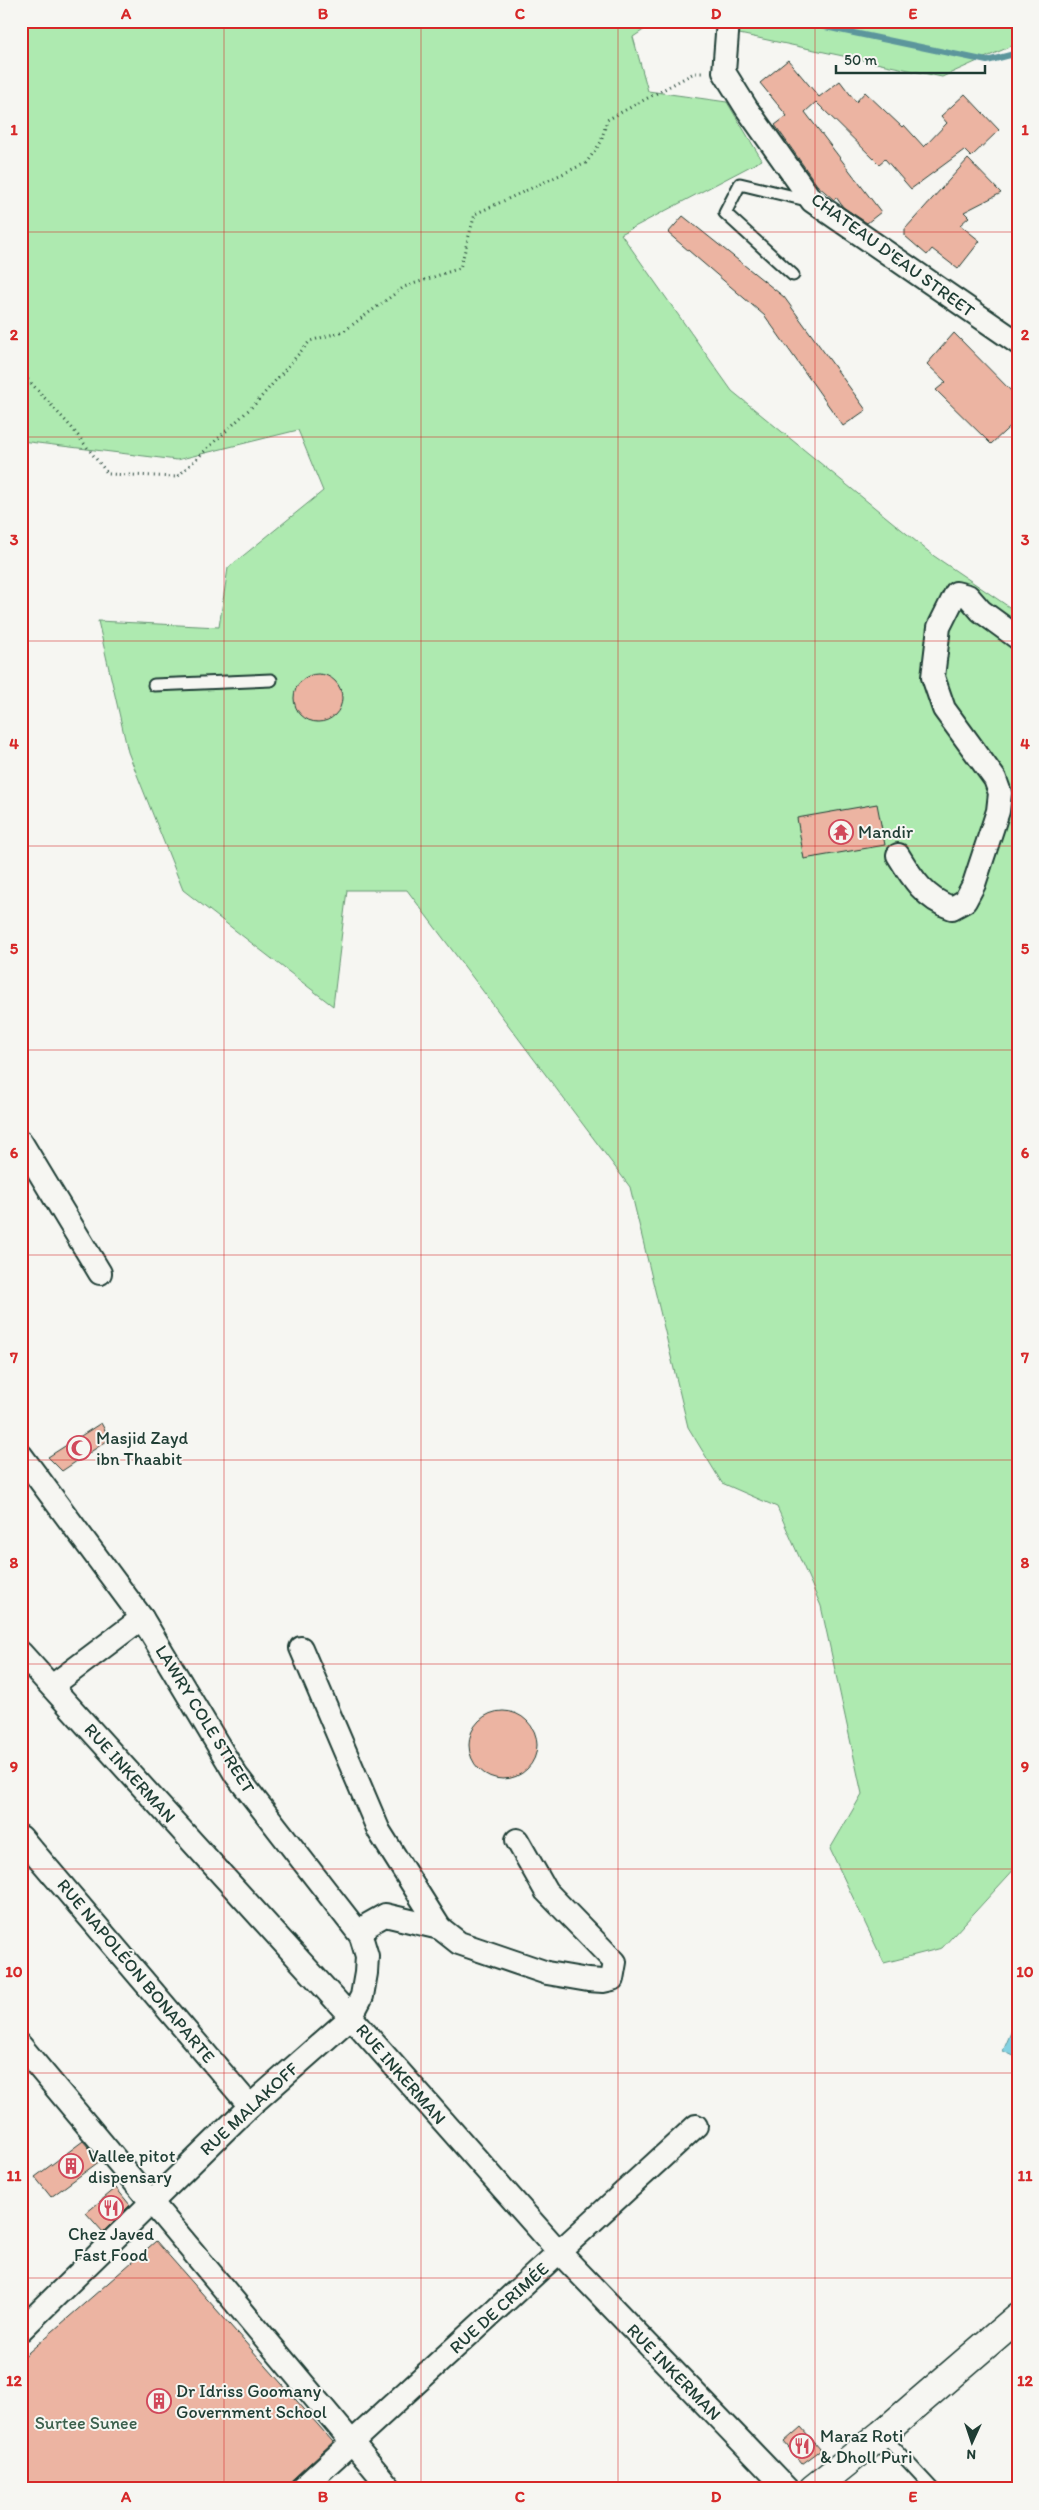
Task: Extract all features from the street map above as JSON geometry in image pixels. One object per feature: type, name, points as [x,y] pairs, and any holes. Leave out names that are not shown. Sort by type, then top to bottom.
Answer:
[{"type":"main road","points":[[813,2489],[882,2434],[1018,2317]]},
{"type":"street","points":[[724,72],[727,26]]},
{"type":"street","name":"CHATEAU D'EAU STREET","points":[[724,72],[747,109],[812,202],[1018,343]]},
{"type":"street","points":[[898,855],[915,883],[937,903],[952,908],[965,901],[974,884],[998,811],[1000,793],[995,779],[944,709],[933,677],[939,627],[956,593],[968,596],[981,611],[1018,638]]},
{"type":"street","points":[[21,1142],[100,1273]]},
{"type":"street","name":"LAWRY COLE STREET","points":[[21,1455],[142,1618],[236,1775],[361,1936],[367,1956],[366,1974],[362,1996],[351,2017]]},
{"type":"street","points":[[52,1686],[142,1618]]},
{"type":"street","points":[[301,1648],[379,1831],[440,1928],[459,1943],[547,1973],[588,1980],[603,1981],[612,1979],[615,1962],[546,1891],[517,1840]]},
{"type":"street","name":"RUE INKERMAN","points":[[21,1653],[351,2017],[560,2253],[787,2489]]},
{"type":"street","name":"RUE NAPOLÉON BONAPARTE","points":[[21,1837],[250,2106]]},
{"type":"street","points":[[361,1936],[369,1924],[384,1915],[440,1928]]},
{"type":"street","name":"RUE MALAKOFF","points":[[21,2330],[250,2106],[351,2017]]},
{"type":"street","points":[[21,2046],[150,2203],[391,2489]]},
{"type":"street","name":"RUE DE CRIMÉE","points":[[301,2489],[696,2126]]},
{"type":"lane","points":[[793,275],[725,213],[740,184],[812,202]]},
{"type":"lane","points":[[154,686],[270,680]]},
{"type":"lane","points":[[882,2434],[933,2489]]},
{"type":"path","points":[[21,372],[72,428],[108,474],[177,477],[255,404],[310,341],[344,331],[404,287],[460,268],[475,214],[586,163],[601,142],[607,120],[694,73],[724,72]]},
{"type":"green space","points":[[21,21],[657,21],[633,37],[648,91],[727,102],[762,160],[621,234],[732,391],[934,556],[1018,613],[1018,1865],[942,1948],[884,1963],[830,1849],[862,1794],[821,1606],[777,1507],[722,1483],[688,1427],[630,1187],[407,890],[347,890],[333,1006],[183,890],[128,752],[98,621],[219,627],[228,568],[323,491],[298,430],[177,460],[21,441]]},
{"type":"green space","points":[[678,21],[1018,21],[1018,43],[942,77]]},
{"type":"water","points":[[1018,2016],[1018,2058],[1003,2051]]},
{"type":"building","points":[[788,60],[819,97],[840,81],[856,102],[865,92],[902,127],[904,125],[924,147],[947,123],[941,116],[965,94],[999,130],[971,157],[964,150],[911,189],[885,159],[879,164],[816,102],[805,112],[881,212],[867,223],[843,207],[836,197],[834,200],[817,185],[775,125],[787,116],[760,83]]},
{"type":"building","points":[[968,159],[1001,193],[964,212],[969,217],[960,225],[980,241],[958,269],[932,249],[927,255],[905,236],[905,229]]},
{"type":"building","points":[[683,216],[784,297],[866,410],[843,426],[765,316],[668,233]]},
{"type":"building","points":[[954,333],[1018,398],[1018,419],[991,444],[936,390],[946,382],[927,364]]},
{"type":"building","points":[[313,674],[323,674],[332,678],[338,684],[341,689],[341,707],[332,718],[323,722],[313,722],[304,718],[298,712],[294,703],[294,693],[298,684],[304,678]]},
{"type":"building","name":"Mandir","points":[[877,804],[885,845],[804,859],[797,818]]},
{"type":"building","name":"Masjid Zayd ibn Thaabit","points":[[101,1423],[110,1439],[62,1471],[48,1457]]},
{"type":"building","points":[[503,1711],[516,1714],[527,1721],[534,1732],[537,1745],[534,1758],[527,1769],[516,1776],[503,1779],[490,1776],[479,1769],[472,1758],[469,1745],[472,1732],[479,1721],[490,1714]]},
{"type":"building","name":"Vallee pitot dispensary","points":[[83,2141],[100,2161],[51,2197],[35,2177]]},
{"type":"building","name":"Chez Javed Fast Food","points":[[116,2188],[130,2205],[103,2232],[86,2213]]},
{"type":"building","name":"Dr Idriss Goomany Government School","points":[[156,2241],[333,2442],[282,2489],[21,2489],[21,2359]]},
{"type":"building","name":"Maraz Roti & Dholl Puri","points":[[801,2427],[821,2450],[802,2464],[784,2442]]},
{"type":"waterway","points":[[797,21],[987,61],[1018,53]]},
{"type":"place","name":"Mandir","points":[[841,832]]},
{"type":"place","name":"Masjid Zayd ibn Thaabit","points":[[79,1448]]},
{"type":"place","name":"Vallee pitot dispensary","points":[[71,2166]]},
{"type":"place","name":"Chez Javed Fast Food","points":[[111,2208]]},
{"type":"place","name":"Dr Idriss Goomany Government School","points":[[159,2401]]},
{"type":"place","name":"Maraz Roti & Dholl Puri","points":[[802,2446]]},
{"type":"park label","name":"Surtee Sunee","points":[[86,2423]]}]
